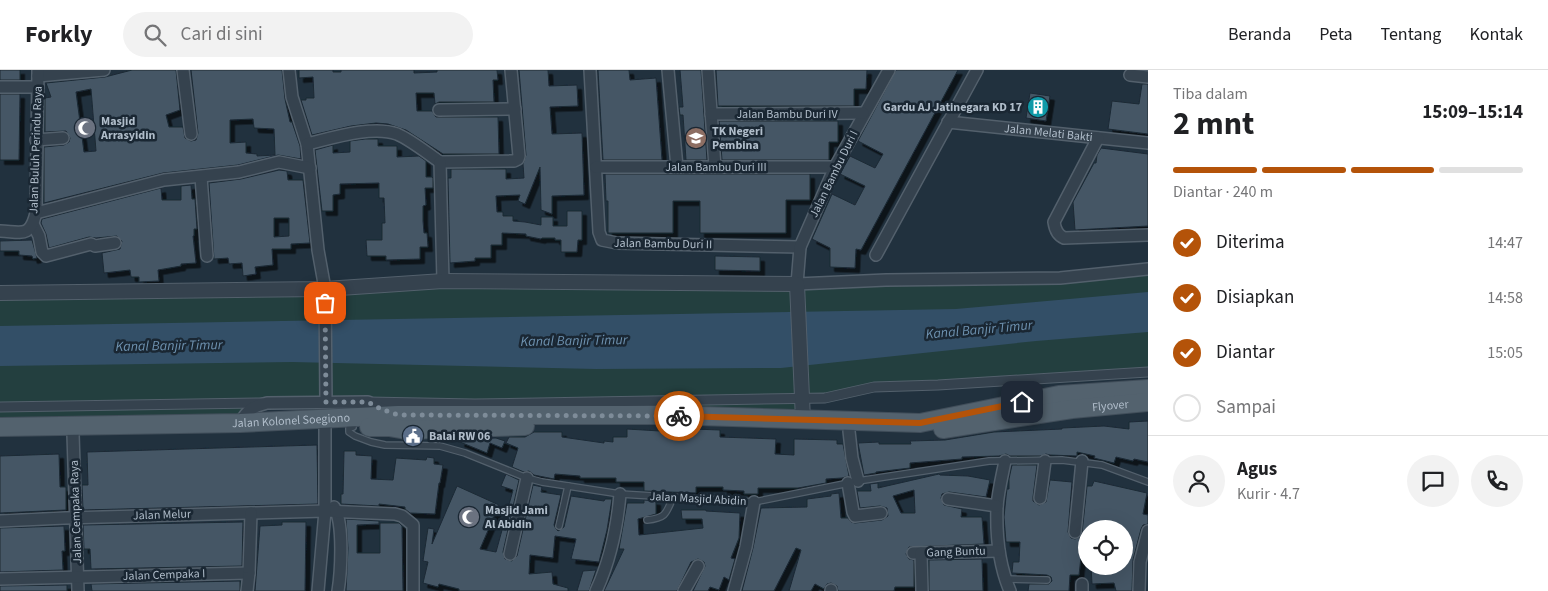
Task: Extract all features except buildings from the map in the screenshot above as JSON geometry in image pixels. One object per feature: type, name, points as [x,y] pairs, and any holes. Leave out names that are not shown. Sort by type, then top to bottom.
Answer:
[{"type":"main road","name":"Jalan Kolonel Soegiono","points":[[0,427],[240,423],[398,415],[622,415],[920,423],[1069,399],[1148,382]]},
{"type":"main road","name":"Flyover","points":[[1069,399],[1148,389]]},
{"type":"main road","name":"Jalan Kolonel Soegiono","points":[[1027,416],[1069,399]]},
{"type":"main road","name":"Flyover","points":[[1069,399],[1148,402]]},
{"type":"main road","name":"Jalan Kolonel Soegiono","points":[[0,436],[325,427],[389,427],[406,430],[582,425],[922,432],[1027,416],[1076,418],[1148,413]]},
{"type":"street","points":[[0,87],[38,78],[104,70]]},
{"type":"street","points":[[183,70],[191,134]]},
{"type":"street","points":[[289,70],[292,97],[307,144],[318,250],[325,296],[326,398]]},
{"type":"street","points":[[307,144],[378,130],[397,134],[440,162],[514,162],[519,156],[511,70]]},
{"type":"street","points":[[590,70],[596,166]]},
{"type":"street","points":[[668,70],[677,167]]},
{"type":"street","points":[[708,70],[715,167]]},
{"type":"street","name":"Jalan Bambu Duri I","points":[[797,281],[800,251],[835,167],[888,70]]},
{"type":"street","points":[[876,254],[977,70]]},
{"type":"street","points":[[1130,75],[1148,77]]},
{"type":"street","name":"Jalan Buluh Perindu Raya","points":[[0,231],[24,232],[30,229],[34,218],[38,78]]},
{"type":"street","points":[[439,110],[515,109]]},
{"type":"street","name":"Jalan Bambu Duri IV","points":[[711,114],[864,113]]},
{"type":"street","name":"Jalan Melati Bakti","points":[[948,122],[1148,143]]},
{"type":"street","points":[[36,140],[63,138]]},
{"type":"street","points":[[1098,138],[1054,222],[1059,236],[1064,238],[1148,235]]},
{"type":"street","points":[[116,243],[95,246],[91,244],[46,256],[42,252],[40,236],[34,218],[164,180],[239,172],[279,162],[310,168]]},
{"type":"street","points":[[440,162],[444,280]]},
{"type":"street","name":"Jalan Bambu Duri III","points":[[596,166],[835,167]]},
{"type":"street","name":"Jalan Bambu Duri II","points":[[596,166],[599,232],[602,240],[617,244],[800,251]]},
{"type":"street","points":[[201,177],[207,256]]},
{"type":"street","points":[[0,292],[325,296],[444,280],[797,281],[1060,278],[1148,270]]},
{"type":"street","points":[[797,281],[803,420]]},
{"type":"street","points":[[0,407],[267,403],[326,398],[368,402],[477,404],[825,398],[874,386],[938,385],[1148,372]]},
{"type":"street","points":[[368,402],[398,415]]},
{"type":"street","points":[[240,423],[247,411],[267,403]]},
{"type":"street","points":[[318,591],[326,492],[325,427]]},
{"type":"street","points":[[849,431],[852,458],[853,512],[855,516],[881,513]]},
{"type":"street","name":"Jalan Cempaka Raya","points":[[72,434],[78,591]]},
{"type":"street","points":[[1004,461],[997,506],[999,551],[1010,591]]},
{"type":"street","points":[[1040,498],[1045,461]]},
{"type":"street","points":[[1075,532],[1082,461]]},
{"type":"street","points":[[510,554],[527,478]]},
{"type":"street","points":[[326,492],[337,512],[340,548],[338,591]]},
{"type":"street","points":[[596,591],[611,551],[620,494]]},
{"type":"street","points":[[948,499],[997,506]]},
{"type":"street","points":[[734,591],[746,548],[754,502]]},
{"type":"street","name":"Jalan Melur","points":[[0,521],[76,517],[325,511],[394,514],[409,520],[413,525],[417,590]]},
{"type":"street","points":[[247,591],[250,573],[251,513]]},
{"type":"street","points":[[1139,591],[1140,562],[1148,531]]},
{"type":"street","name":"Gang Buntu","points":[[922,591],[917,553],[999,551]]},
{"type":"street","points":[[684,591],[698,566]]},
{"type":"street","name":"Jalan Cempaka I","points":[[0,579],[250,573]]},
{"type":"lane","name":"Jalan Masjid Abidin","points":[[353,427],[349,428],[349,432],[371,442],[400,446],[440,446],[465,453],[527,478],[620,494],[673,498],[754,502],[853,482],[989,461],[1082,461],[1102,464],[1148,482]]},
{"type":"lane","points":[[559,526],[568,486]]},
{"type":"lane","points":[[647,520],[659,519],[667,513],[673,498]]},
{"type":"lane","points":[[1005,578],[1047,580]]},
{"type":"green space","points":[[1148,269],[1148,372],[938,385],[803,398],[803,420],[368,402],[267,403],[240,423],[0,427],[0,293],[1030,278]]},
{"type":"water","name":"Kanal Banjir Timur","points":[[1148,292],[1148,332],[1036,341],[781,368],[596,369],[292,362],[0,366],[0,326],[956,309]]},
{"type":"way so far","points":[[325,303],[326,402],[368,402],[398,415],[679,416]]},
{"type":"place","name":"Gardu AJ Jatinegara KD 17","points":[[1038,107]]},
{"type":"place","name":"Masjid Arrasyidin","points":[[85,128]]},
{"type":"place","name":"TK Negeri Pembina","points":[[696,138]]},
{"type":"place","name":"Balai RW 06","points":[[413,436]]},
{"type":"place","name":"Masjid Jami Al Abidin","points":[[469,517]]},
{"type":"route","points":[[679,416],[920,423],[1022,402]]}]
